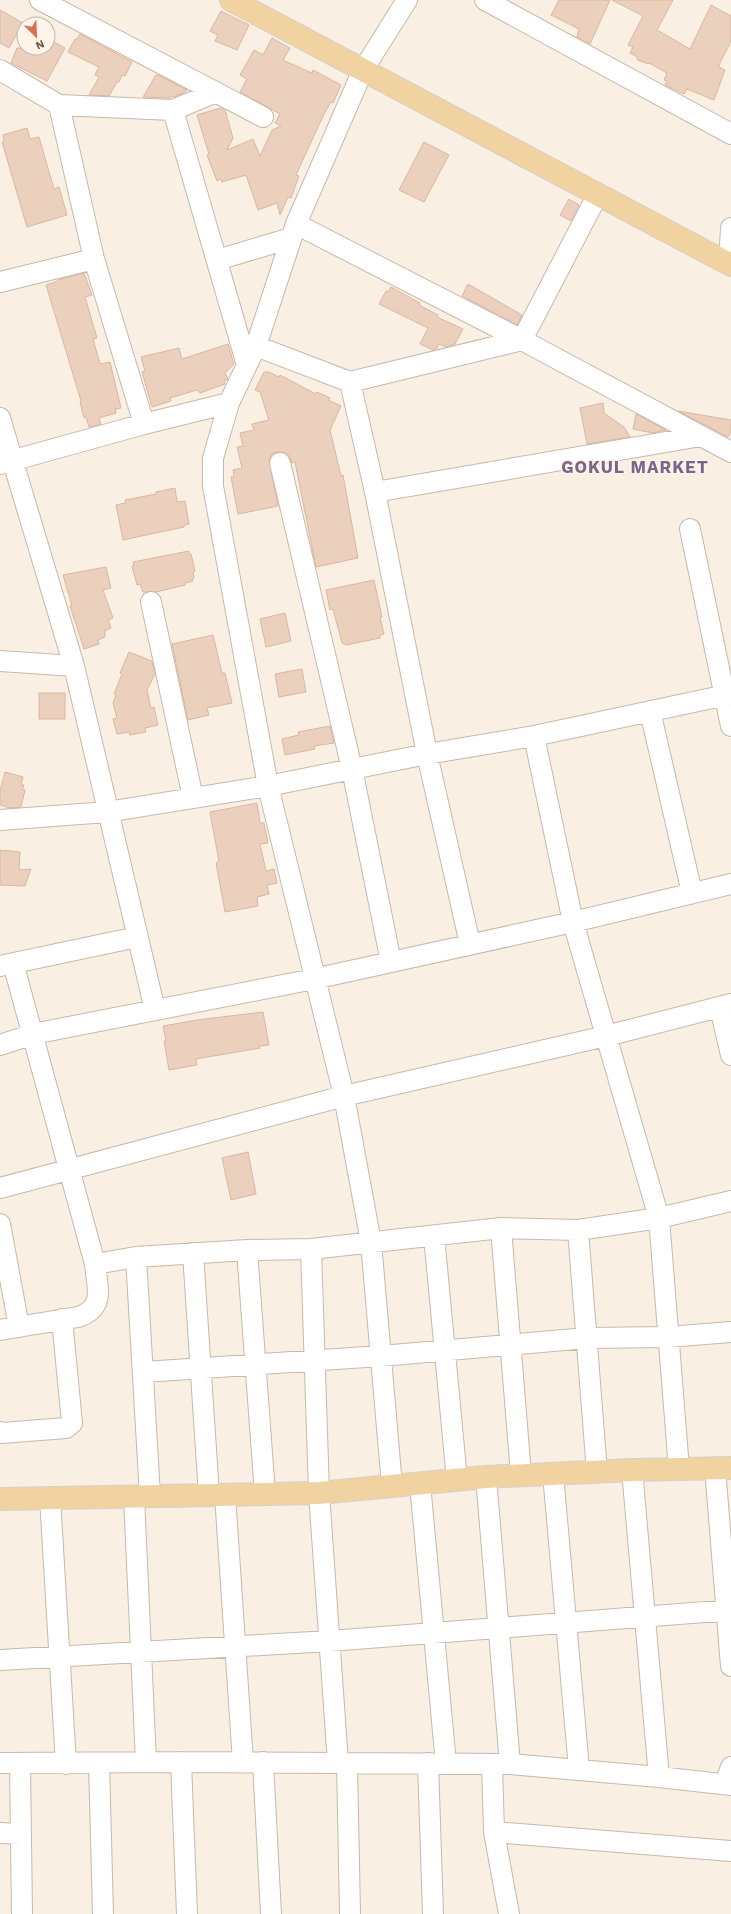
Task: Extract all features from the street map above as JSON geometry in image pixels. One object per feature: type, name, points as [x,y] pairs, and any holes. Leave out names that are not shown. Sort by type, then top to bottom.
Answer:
[{"type":"main road","points":[[231,0],[730,264]]},
{"type":"main road","points":[[0,1499],[319,1493],[486,1477],[632,1470],[723,1468]]},
{"type":"street","points":[[40,0],[263,117]]},
{"type":"street","points":[[392,1486],[371,1242],[344,1096],[314,979],[268,786],[213,486],[213,458],[229,403],[256,346],[294,231],[363,70],[406,0]]},
{"type":"street","points":[[485,0],[731,134]]},
{"type":"street","points":[[0,70],[59,105],[173,110],[216,92]]},
{"type":"street","points":[[59,105],[94,259],[144,424]]},
{"type":"street","points":[[173,110],[247,365]]},
{"type":"street","points":[[256,346],[350,382],[522,340],[598,194]]},
{"type":"street","points":[[730,264],[731,228]]},
{"type":"street","points":[[216,260],[294,231],[522,340],[731,452]]},
{"type":"street","points":[[0,282],[94,259]]},
{"type":"street","points":[[350,382],[375,492],[427,754],[470,944]]},
{"type":"street","points":[[6,462],[144,424],[229,403]]},
{"type":"street","points":[[0,418],[6,462],[74,666],[107,812],[155,1010]]},
{"type":"street","points":[[375,492],[701,436]]},
{"type":"street","points":[[280,463],[352,769],[392,962]]},
{"type":"street","points":[[690,529],[727,694],[731,726]]},
{"type":"street","points":[[151,602],[193,798]]},
{"type":"street","points":[[0,661],[74,666]]},
{"type":"street","points":[[0,820],[107,812],[268,786],[427,754],[534,736],[727,694]]},
{"type":"street","points":[[650,711],[692,894]]},
{"type":"street","points":[[534,736],[573,922],[659,1218],[679,1469]]},
{"type":"street","points":[[0,1045],[33,1034],[314,979],[573,922],[731,884]]},
{"type":"street","points":[[0,1330],[87,1314],[94,1309],[98,1302],[95,1264],[68,1170],[33,1034],[6,964],[137,936]]},
{"type":"street","points":[[0,1188],[344,1096],[606,1036],[726,1006],[731,1055]]},
{"type":"street","points":[[95,1264],[136,1257],[247,1250],[311,1249],[501,1228],[578,1230],[659,1218],[731,1201]]},
{"type":"street","points":[[0,1224],[19,1327]]},
{"type":"street","points":[[501,1228],[521,1475]]},
{"type":"street","points":[[578,1230],[597,1472]]},
{"type":"street","points":[[434,1236],[457,1480]]},
{"type":"street","points":[[311,1249],[319,1493],[330,1641],[343,1763],[350,1914]]},
{"type":"street","points":[[247,1250],[265,1494]]},
{"type":"street","points":[[194,1254],[201,1367],[235,1646],[253,1762],[271,1914]]},
{"type":"street","points":[[136,1257],[144,1372],[140,1652],[146,1762]]},
{"type":"street","points":[[0,1432],[66,1428],[72,1423],[62,1319]]},
{"type":"street","points":[[144,1372],[381,1356],[511,1346],[587,1338],[668,1337],[731,1332]]},
{"type":"street","points":[[723,1468],[731,1666]]},
{"type":"street","points":[[632,1470],[659,1777]]},
{"type":"street","points":[[553,1474],[579,1769]]},
{"type":"street","points":[[486,1477],[498,1629],[501,1764],[494,1832],[509,1914]]},
{"type":"street","points":[[420,1484],[434,1633],[437,1763],[432,1914]]},
{"type":"street","points":[[50,1498],[66,1764]]},
{"type":"street","points":[[0,1660],[330,1641],[729,1610]]},
{"type":"street","points":[[181,1762],[187,1914]]},
{"type":"street","points":[[0,1764],[253,1762],[501,1764],[579,1769],[659,1777],[729,1779]]},
{"type":"street","points":[[99,1763],[103,1914]]},
{"type":"street","points":[[20,1764],[22,1914]]},
{"type":"street","points":[[494,1832],[731,1851]]},
{"type":"street","points":[[0,1833],[21,1834]]},
{"type":"building","points":[[559,0],[610,0],[590,44],[577,37],[579,29],[551,15]]},
{"type":"building","points":[[612,0],[673,0],[657,30],[690,49],[711,5],[731,16],[731,41],[719,65],[719,67],[725,70],[714,100],[687,89],[684,94],[665,85],[667,81],[664,80],[667,73],[649,63],[648,64],[638,60],[636,56],[630,53],[633,47],[628,45],[643,16]]},
{"type":"building","points":[[0,10],[16,19],[16,36],[9,48],[0,43]]},
{"type":"building","points":[[221,11],[249,25],[237,50],[215,41],[218,35],[210,31]]},
{"type":"building","points":[[80,34],[132,62],[125,76],[122,75],[109,96],[89,95],[99,77],[95,75],[99,67],[68,52],[75,39],[77,39]]},
{"type":"building","points":[[272,38],[290,48],[283,60],[312,73],[313,70],[341,85],[333,103],[331,102],[324,114],[296,175],[299,176],[291,198],[288,197],[280,215],[277,203],[258,210],[246,175],[222,182],[221,179],[217,181],[207,155],[209,154],[197,115],[220,108],[225,110],[233,138],[227,150],[253,139],[260,156],[272,130],[281,126],[275,123],[280,114],[240,92],[247,79],[240,75],[254,50],[263,55]]},
{"type":"building","points":[[56,43],[65,48],[47,81],[11,63],[16,50],[16,56],[56,56]]},
{"type":"building","points":[[156,75],[187,90],[170,98],[143,97]]},
{"type":"building","points":[[27,128],[30,139],[39,137],[54,189],[59,187],[67,215],[27,227],[2,142],[4,141],[3,135]]},
{"type":"building","points":[[424,142],[449,155],[424,202],[399,190]]},
{"type":"building","points":[[569,199],[579,205],[571,221],[560,215]]},
{"type":"building","points":[[84,273],[92,295],[85,297],[97,338],[93,339],[100,364],[110,362],[121,408],[115,409],[116,413],[99,418],[101,424],[89,427],[86,417],[84,418],[81,401],[46,285]]},
{"type":"building","points":[[468,284],[522,315],[517,325],[462,296]]},
{"type":"building","points":[[391,287],[420,303],[419,305],[438,315],[437,317],[463,329],[455,344],[446,347],[439,344],[436,349],[433,350],[420,344],[428,328],[379,304],[386,291],[388,292]]},
{"type":"building","points":[[228,344],[234,364],[225,373],[228,379],[224,381],[225,384],[200,393],[197,390],[170,398],[171,401],[152,407],[142,372],[145,371],[141,357],[179,348],[182,359]]},
{"type":"building","points":[[264,372],[269,372],[279,377],[280,375],[316,394],[317,392],[330,398],[328,400],[341,406],[330,430],[341,476],[343,475],[358,558],[316,567],[295,462],[292,463],[289,455],[284,452],[272,454],[269,460],[278,506],[238,514],[231,477],[234,477],[233,470],[242,468],[237,447],[243,446],[240,433],[254,430],[252,424],[269,420],[260,392],[255,390]]},
{"type":"building","points":[[603,403],[604,413],[624,427],[630,437],[587,444],[580,408]]},
{"type":"building","points":[[678,411],[731,420],[731,432],[728,437]]},
{"type":"building","points":[[636,414],[666,430],[653,433],[633,429]]},
{"type":"building","points":[[175,488],[177,502],[185,501],[189,524],[184,525],[184,527],[123,540],[116,505],[126,503],[125,500],[156,494],[156,492]]},
{"type":"building","points":[[189,551],[195,571],[193,572],[193,581],[185,583],[185,585],[156,592],[143,592],[140,584],[137,585],[132,566],[134,566],[133,562]]},
{"type":"building","points":[[106,567],[111,588],[103,590],[113,618],[108,620],[111,628],[105,631],[105,637],[98,640],[99,644],[84,649],[70,606],[72,606],[63,575]]},
{"type":"building","points":[[374,580],[384,634],[380,635],[380,638],[346,645],[342,643],[333,609],[330,610],[326,590]]},
{"type":"building","points":[[285,613],[291,641],[266,647],[260,619]]},
{"type":"building","points":[[213,635],[222,673],[225,673],[232,703],[207,708],[209,715],[188,720],[172,644]]},
{"type":"building","points":[[129,652],[152,661],[155,674],[147,690],[151,708],[154,707],[158,725],[145,728],[146,732],[130,735],[129,732],[117,734],[113,719],[117,718],[113,703],[116,695],[114,694],[122,674],[120,673]]},
{"type":"building","points":[[302,669],[306,692],[279,697],[275,674]]},
{"type":"building","points":[[39,693],[65,693],[65,719],[39,719]]},
{"type":"building","points":[[330,726],[334,743],[314,746],[315,749],[285,755],[282,739],[299,735],[298,732]]},
{"type":"building","points":[[5,772],[23,777],[21,785],[24,785],[22,790],[25,790],[21,807],[10,808],[0,805],[0,791]]},
{"type":"building","points":[[257,803],[260,823],[264,823],[268,843],[260,844],[266,871],[274,869],[277,883],[267,885],[269,894],[257,897],[258,906],[225,912],[216,863],[219,862],[210,812]]},
{"type":"building","points":[[0,850],[20,852],[19,870],[31,869],[25,886],[0,885]]},
{"type":"building","points":[[263,1012],[269,1045],[259,1046],[260,1048],[196,1059],[197,1065],[169,1070],[163,1026],[197,1020]]},
{"type":"building","points":[[248,1152],[256,1194],[231,1200],[222,1158]]},
{"type":"district","name":"GOKUL MARKET","points":[[635,467]]}]
